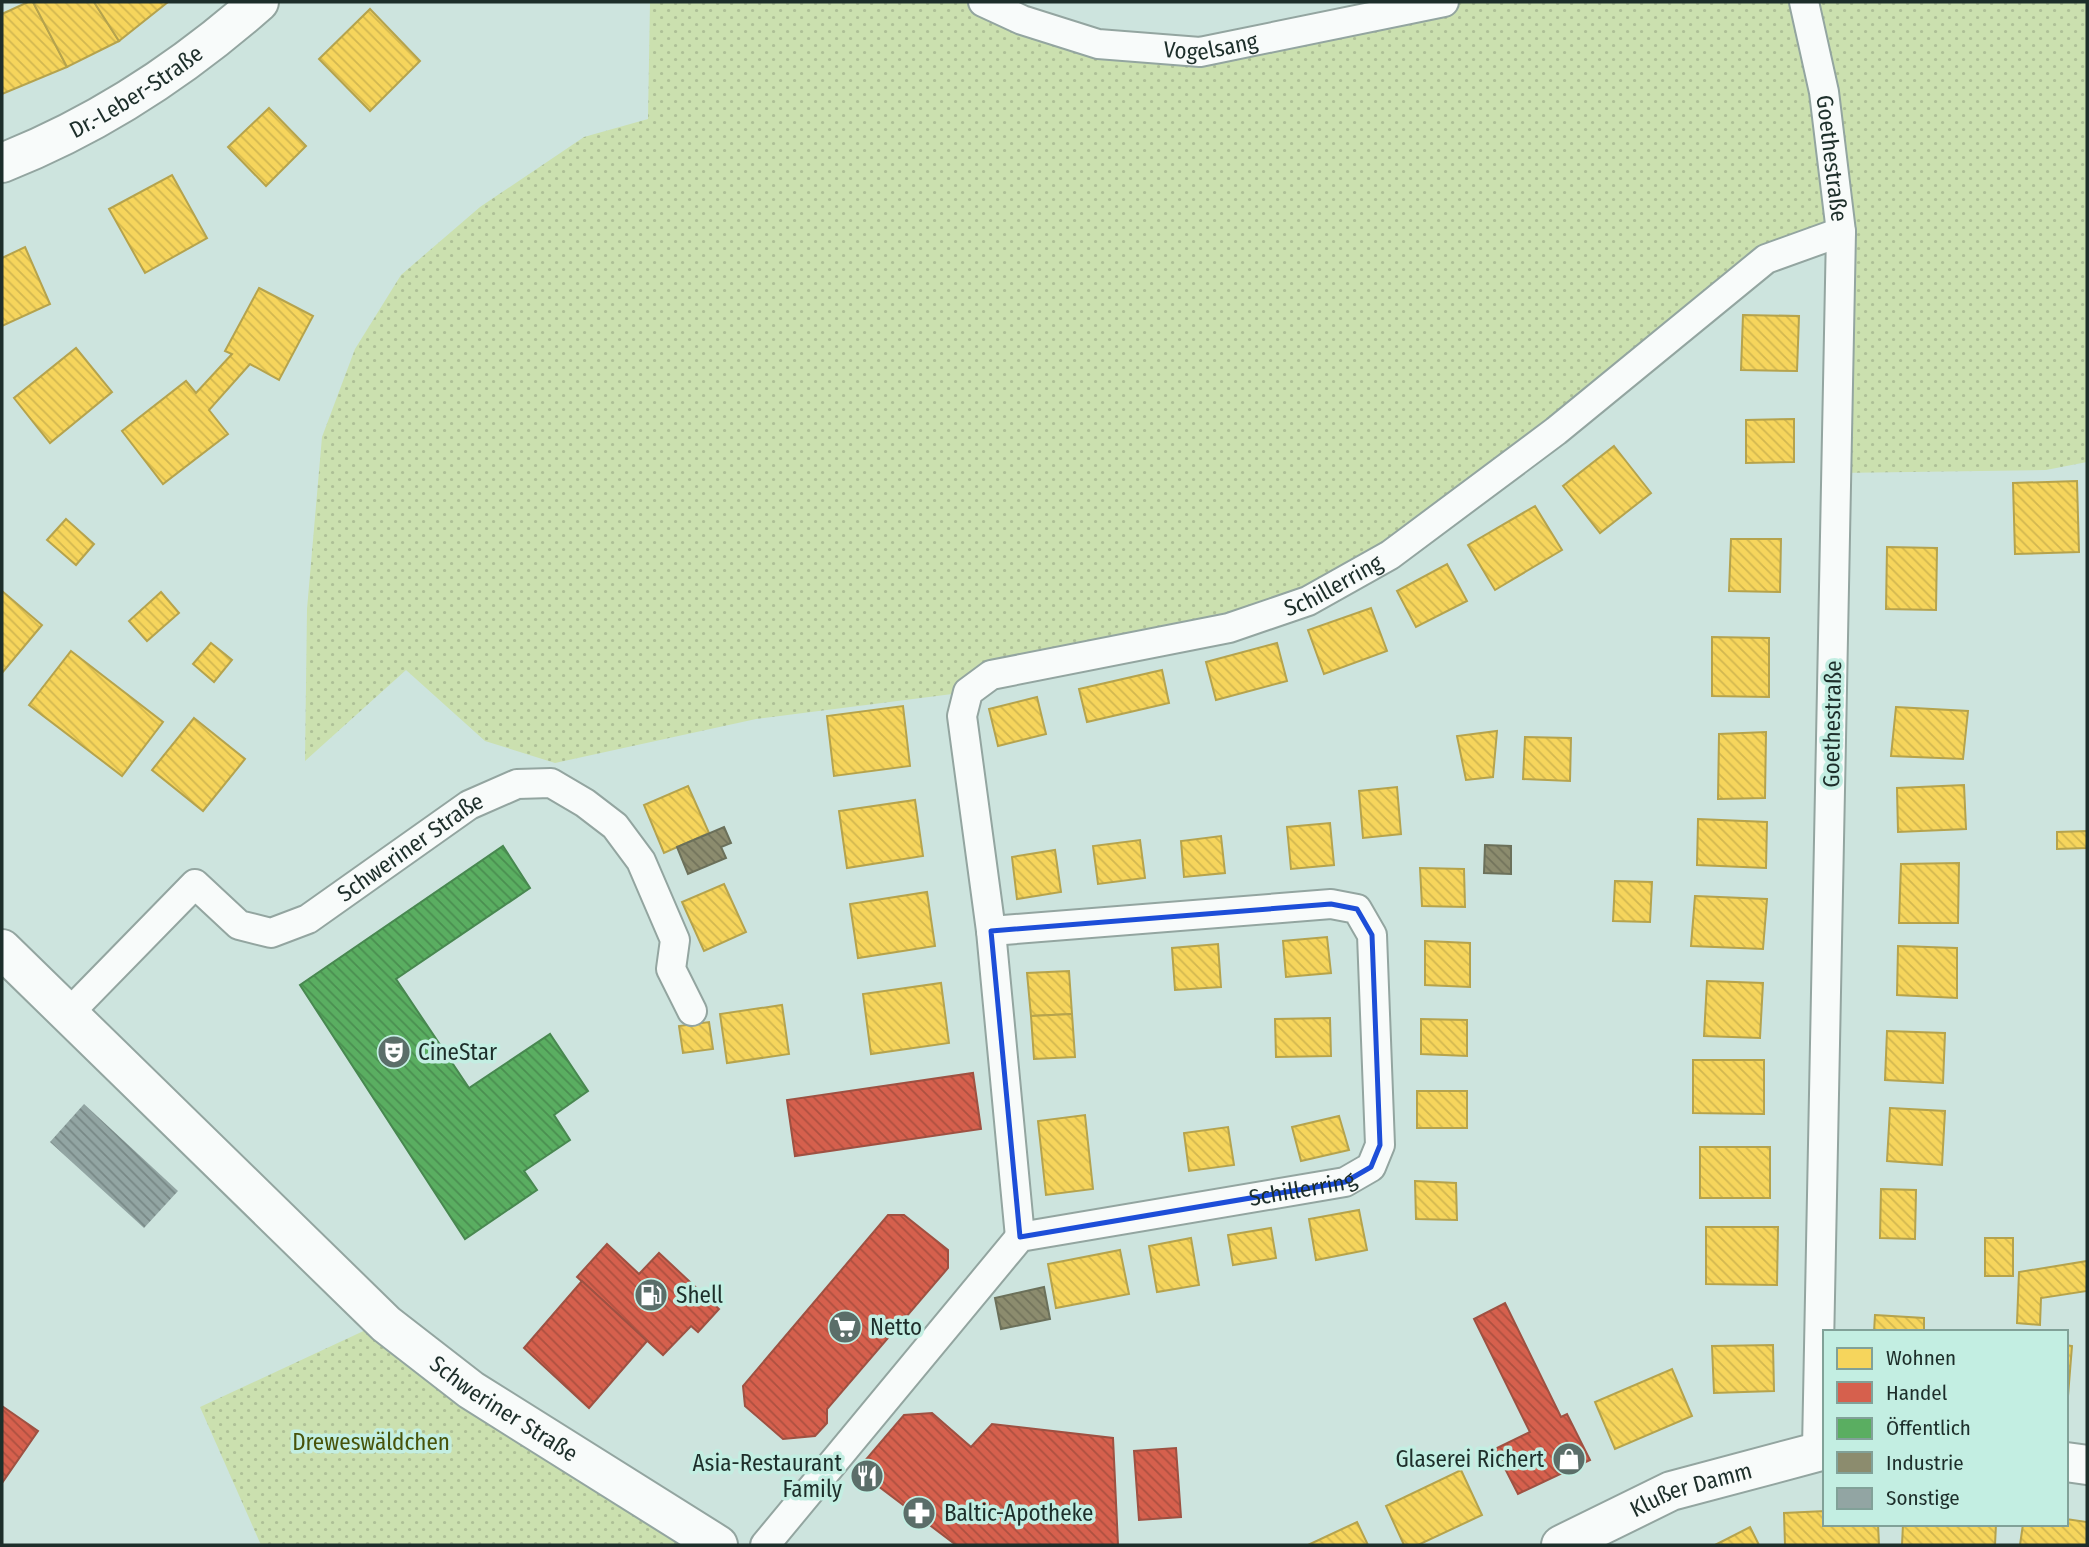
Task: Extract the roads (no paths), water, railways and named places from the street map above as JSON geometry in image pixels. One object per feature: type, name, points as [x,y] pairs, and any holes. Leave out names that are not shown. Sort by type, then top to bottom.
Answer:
[{"type":"main road","name":"Dr.-Leber-Straße","points":[[2,163],[109,110],[175,71],[259,2]]},
{"type":"main road","name":"Schweriner Straße","points":[[2,949],[386,1324],[471,1390],[718,1545]]},
{"type":"main road","name":"Klußer Damm","points":[[1561,1545],[1671,1491],[1821,1450]]},
{"type":"main road","points":[[2068,1462],[2087,1465]]},
{"type":"street","name":"Vogelsang","points":[[983,2],[1024,11],[1098,44],[1200,51],[1444,2]]},
{"type":"street","name":"Goethestraße","points":[[1804,2],[1824,92],[1841,232],[1821,1450]]},
{"type":"street","name":"Schillerring","points":[[990,931],[1331,904],[1357,909],[1372,935],[1380,1145],[1371,1167],[1345,1182],[1020,1237],[990,931],[962,716],[968,692],[990,675],[1229,628],[1308,601],[1390,555],[1556,431],[1766,259],[1841,232]]},
{"type":"street","name":"Schweriner Straße","points":[[67,1015],[195,884],[239,925],[271,933],[308,919],[469,805],[517,784],[551,783],[585,803],[615,826],[642,861],[675,940],[671,969],[692,1011]]},
{"type":"street","points":[[765,1545],[1020,1237]]},
{"type":"place","name":"CineStar","points":[[394,1052]]},
{"type":"place","name":"Shell","points":[[651,1295]]},
{"type":"place","name":"Netto","points":[[845,1327]]},
{"type":"place","name":"Glaserei Richert","points":[[1569,1459]]},
{"type":"place","name":"Asia-Restaurant Family","points":[[867,1476]]},
{"type":"place","name":"Baltic-Apotheke","points":[[919,1513]]},
{"type":"park label","name":"Dreweswäldchen","points":[[371,1442]]}]
